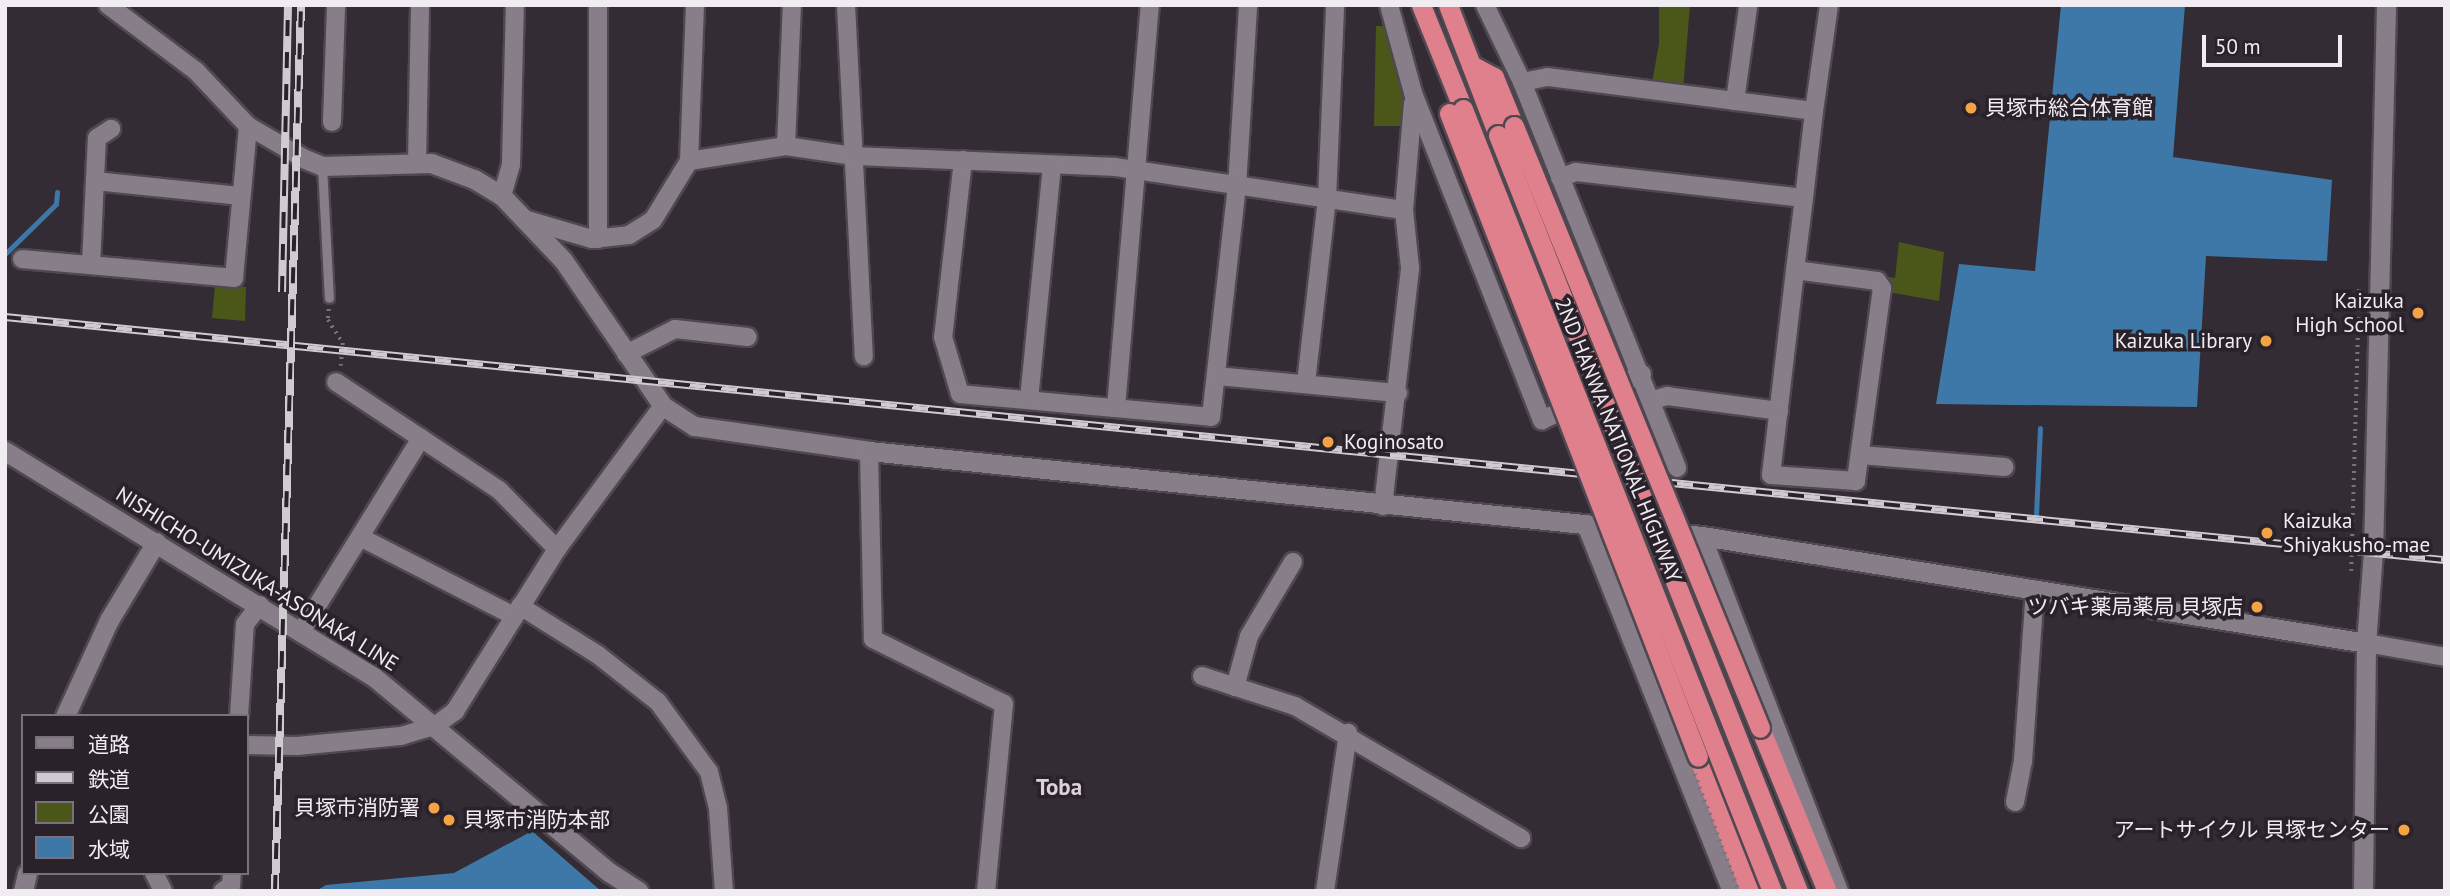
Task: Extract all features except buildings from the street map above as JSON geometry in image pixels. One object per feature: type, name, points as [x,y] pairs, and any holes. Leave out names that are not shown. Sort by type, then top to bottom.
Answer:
[{"type":"highway","name":"2ND HANWA NATIONAL HIGHWAY","points":[[1420,5],[1456,111],[1772,891]]},
{"type":"highway","name":"2ND HANWA NATIONAL HIGHWAY","points":[[1448,5],[1471,65],[1506,131],[1798,891]]},
{"type":"highway","points":[[1456,111],[1750,891]]},
{"type":"highway","points":[[1506,131],[1827,891]]},
{"type":"street","points":[[108,5],[196,71],[248,126],[314,163],[417,163],[474,179],[502,196],[563,260],[663,406],[694,426],[869,451],[1383,506],[1702,536],[2445,657]]},
{"type":"street","points":[[332,122],[336,5]]},
{"type":"street","points":[[417,163],[420,5]]},
{"type":"street","points":[[502,196],[511,164],[515,5]]},
{"type":"street","points":[[598,5],[598,239]]},
{"type":"street","points":[[527,220],[598,239],[629,235],[647,227],[689,161],[695,5]]},
{"type":"street","points":[[786,146],[792,5]]},
{"type":"street","points":[[846,5],[864,357]]},
{"type":"street","points":[[1116,408],[1150,5]]},
{"type":"street","points":[[963,160],[943,337],[960,394],[1211,417],[1237,187],[1248,5]]},
{"type":"street","points":[[1306,383],[1327,199],[1335,5]]},
{"type":"street","points":[[1390,5],[1413,93],[1542,420],[1642,374]]},
{"type":"street","points":[[1485,5],[1522,82],[1653,400],[1677,468]]},
{"type":"street","points":[[1795,270],[1877,281],[1882,288],[1856,481],[1771,475],[1779,411],[1795,270],[1814,111],[1829,5]]},
{"type":"street","points":[[2363,891],[2366,643],[2373,553],[2386,5]]},
{"type":"street","points":[[1735,101],[1748,7]]},
{"type":"street","points":[[1522,82],[1548,78],[1814,111]]},
{"type":"street","points":[[1383,506],[1398,393],[1410,268],[1404,210],[1413,93]]},
{"type":"street","points":[[22,259],[233,278],[248,126]]},
{"type":"street","points":[[91,264],[97,138],[111,128]]},
{"type":"street","points":[[689,161],[786,146],[854,156],[1115,167],[1136,173],[1404,210]]},
{"type":"street","points":[[1029,400],[1052,165]]},
{"type":"street","points":[[1560,178],[1576,172],[1804,198]]},
{"type":"street","points":[[96,181],[241,196]]},
{"type":"street","points":[[626,354],[675,328],[720,325],[748,337]]},
{"type":"street","points":[[1217,376],[1398,393]]},
{"type":"street","points":[[335,382],[499,491],[557,550]]},
{"type":"street","points":[[1653,400],[1667,396],[1779,411]]},
{"type":"street","points":[[248,746],[356,741],[436,725],[455,710],[557,550],[663,406]]},
{"type":"street","points":[[302,630],[421,438]]},
{"type":"street","name":"NISHICHO-UMIZUKA-ASONAKA LINE","points":[[5,451],[302,630],[374,677],[436,725],[609,872],[638,891]]},
{"type":"street","points":[[869,451],[873,639],[1004,704],[986,891]]},
{"type":"street","points":[[1861,455],[2005,467]]},
{"type":"street","points":[[1586,525],[1732,891]]},
{"type":"street","points":[[1702,536],[1839,891]]},
{"type":"street","points":[[360,537],[517,611],[598,655],[658,702],[709,772],[718,808],[724,891]]},
{"type":"street","points":[[66,714],[109,620],[156,542]]},
{"type":"street","points":[[1236,687],[1249,636],[1293,562]]},
{"type":"street","points":[[2015,802],[2023,761],[2035,589]]},
{"type":"street","points":[[239,714],[245,624],[260,605]]},
{"type":"street","points":[[1202,676],[1295,706],[1348,733],[1521,838]]},
{"type":"street","points":[[1325,891],[1348,733]]},
{"type":"street","points":[[155,875],[163,891]]},
{"type":"street","points":[[223,891],[231,886],[232,875]]},
{"type":"lane","points":[[314,163],[329,298]]},
{"type":"path","points":[[2351,577],[2359,286]]},
{"type":"path","points":[[329,298],[328,320],[344,351],[335,382]]},
{"type":"path","points":[[2338,540],[2351,544]]},
{"type":"green space","points":[[1659,5],[1690,5],[1683,90],[1651,88],[1659,44]]},
{"type":"green space","points":[[1376,26],[1391,26],[1412,94],[1411,126],[1374,126]]},
{"type":"green space","points":[[1899,242],[1944,252],[1939,301],[1888,292],[1889,277],[1895,278]]},
{"type":"green space","points":[[215,285],[246,287],[245,321],[212,318]]},
{"type":"water","points":[[2061,5],[2185,5],[2173,157],[2332,180],[2327,261],[2206,256],[2197,407],[1936,404],[1959,264],[2035,271]]},
{"type":"water","points":[[532,831],[601,891],[316,891],[326,885],[454,873]]},
{"type":"waterway","points":[[5,254],[56,204],[57,192]]},
{"type":"waterway","points":[[2036,515],[2040,428]]},
{"type":"railway","points":[[282,292],[288,5]]},
{"type":"railway","points":[[275,891],[301,5]]},
{"type":"railway","points":[[5,317],[2445,560]]},
{"type":"place","name":"貝塚市総合体育館","points":[[1971,108]]},
{"type":"place","name":"Kaizuka High School","points":[[2418,313]]},
{"type":"place","name":"Kaizuka Library","points":[[2266,341]]},
{"type":"place","name":"Koginosato","points":[[1328,442]]},
{"type":"place","name":"Kaizuka Shiyakusho-mae","points":[[2267,533]]},
{"type":"place","name":"ツバキ薬局薬局 貝塚店","points":[[2257,607]]},
{"type":"place","name":"貝塚市消防署","points":[[434,808]]},
{"type":"place","name":"貝塚市消防本部","points":[[449,820]]},
{"type":"place","name":"アートサイクル 貝塚センター","points":[[2404,830]]},
{"type":"district","name":"Toba","points":[[1059,787]]}]
